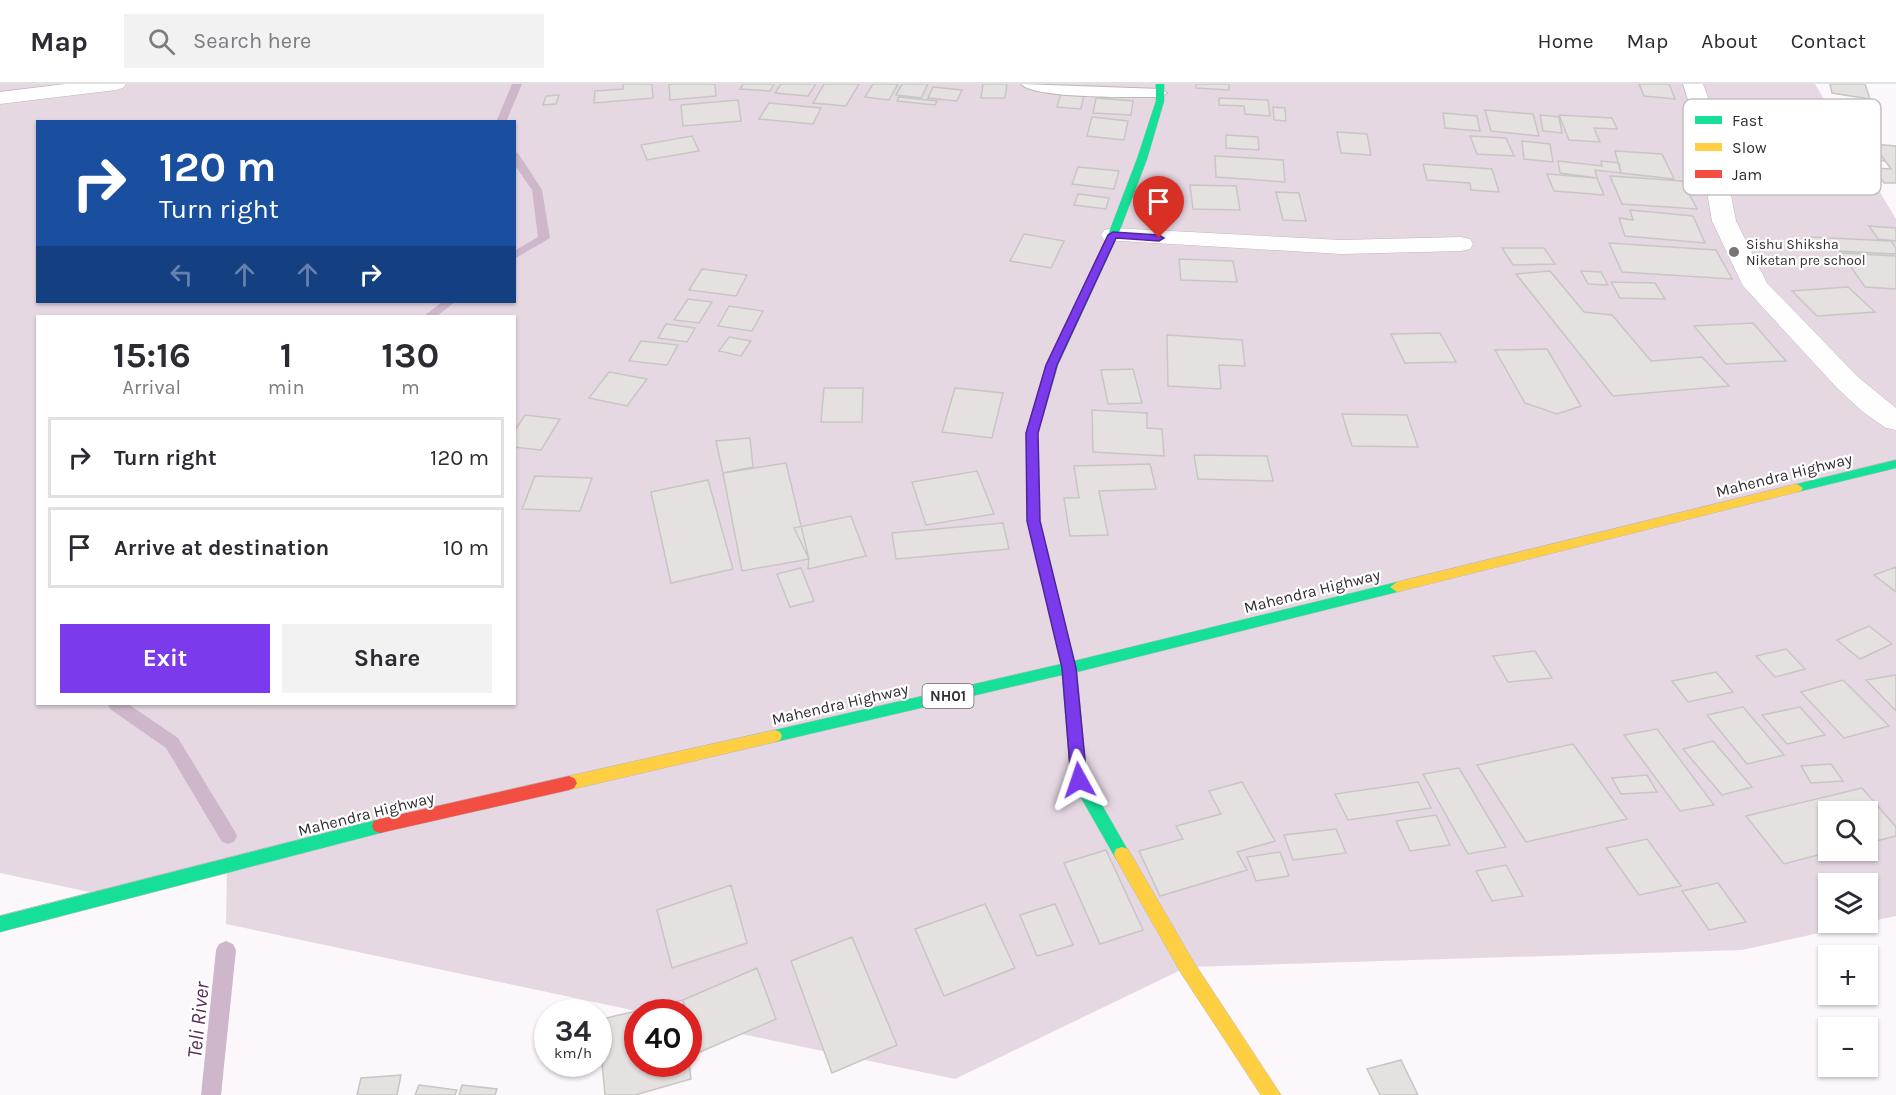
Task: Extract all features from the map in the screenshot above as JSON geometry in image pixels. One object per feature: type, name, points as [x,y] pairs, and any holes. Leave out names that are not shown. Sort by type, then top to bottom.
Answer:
[{"type":"main road","points":[[1160,88],[1160,101],[1142,159],[1113,235],[1052,365],[1032,433],[1034,521],[1069,668],[1079,780],[1186,968],[1272,1095]]},
{"type":"main road","name":"Mahendra Highway","points":[[0,924],[369,829],[1069,668],[1896,464]]},
{"type":"street","points":[[0,98],[116,84]]},
{"type":"street","points":[[1693,84],[1698,99]]},
{"type":"street","points":[[1719,195],[1724,221],[1756,286],[1848,383],[1896,421]]},
{"type":"street","points":[[1113,235],[1341,246],[1461,244]]},
{"type":"lane","points":[[1028,84],[1042,89],[1160,88]]},
{"type":"shaded area","points":[[0,84],[1815,84],[1824,99],[1683,99],[1683,195],[1881,194],[1896,219],[1896,916],[1878,920],[1878,873],[1818,873],[1819,933],[1742,950],[1187,967],[955,1079],[702,1026],[702,999],[624,999],[624,1008],[612,1006],[612,999],[580,999],[226,924],[227,866],[108,896],[0,873]]},
{"type":"building","points":[[623,84],[652,84],[653,98],[594,103],[595,91],[623,89]]},
{"type":"building","points":[[669,84],[715,84],[716,96],[670,100]]},
{"type":"building","points":[[743,84],[774,84],[770,91],[740,89]]},
{"type":"building","points":[[781,84],[816,84],[808,96],[775,93]]},
{"type":"building","points":[[824,84],[859,84],[846,106],[813,103]]},
{"type":"building","points":[[873,84],[898,84],[889,100],[865,97]]},
{"type":"building","points":[[902,84],[928,84],[921,98],[896,95]]},
{"type":"building","points":[[983,84],[1007,84],[1005,98],[981,98]]},
{"type":"building","points":[[1196,84],[1229,84],[1229,90],[1196,88]]},
{"type":"building","points":[[1639,84],[1669,84],[1675,99],[1644,96]]},
{"type":"building","points":[[1830,84],[1865,84],[1870,99],[1832,93]]},
{"type":"building","points":[[933,87],[962,90],[957,101],[928,98]]},
{"type":"building","points":[[1061,92],[1084,94],[1081,109],[1057,107]]},
{"type":"building","points":[[559,95],[556,104],[543,105],[546,96]]},
{"type":"building","points":[[899,97],[937,101],[935,105],[897,101]]},
{"type":"building","points":[[1096,98],[1133,101],[1131,115],[1093,113]]},
{"type":"building","points":[[1219,98],[1268,100],[1270,116],[1245,114],[1244,106],[1219,105]]},
{"type":"building","points":[[738,100],[741,121],[683,126],[681,105]]},
{"type":"building","points":[[769,103],[821,108],[813,124],[759,119]]},
{"type":"building","points":[[1273,107],[1285,108],[1286,121],[1274,120]]},
{"type":"building","points":[[1485,110],[1533,114],[1539,136],[1491,131]]},
{"type":"building","points":[[1443,113],[1477,116],[1480,131],[1445,128]]},
{"type":"building","points":[[1540,115],[1559,117],[1562,133],[1543,131]]},
{"type":"building","points":[[1559,115],[1612,118],[1617,129],[1594,128],[1600,142],[1569,140]]},
{"type":"building","points":[[1092,117],[1128,121],[1124,140],[1087,136]]},
{"type":"building","points":[[1337,132],[1367,134],[1371,155],[1341,153]]},
{"type":"building","points":[[1226,135],[1258,137],[1259,150],[1226,148]]},
{"type":"building","points":[[692,136],[699,151],[647,160],[641,145]]},
{"type":"building","points":[[1470,136],[1506,138],[1514,156],[1477,154]]},
{"type":"building","points":[[1522,141],[1550,144],[1553,162],[1524,159]]},
{"type":"building","points":[[1881,145],[1896,146],[1896,183],[1884,183],[1881,178],[1881,168],[1891,169],[1881,155]]},
{"type":"building","points":[[1615,151],[1662,154],[1674,179],[1621,173]]},
{"type":"building","points":[[1215,156],[1283,160],[1285,182],[1216,177]]},
{"type":"building","points":[[1558,161],[1602,166],[1601,161],[1619,163],[1621,173],[1595,170],[1597,178],[1560,173]]},
{"type":"building","points":[[1423,164],[1492,169],[1499,192],[1471,190],[1470,183],[1427,180]]},
{"type":"building","points":[[1078,167],[1119,171],[1114,189],[1072,184]]},
{"type":"building","points":[[1547,174],[1597,178],[1604,195],[1554,191]]},
{"type":"building","points":[[1610,176],[1682,181],[1683,195],[1690,195],[1697,209],[1622,204]]},
{"type":"building","points":[[1190,185],[1236,186],[1240,210],[1193,209]]},
{"type":"building","points":[[1276,192],[1299,193],[1306,221],[1283,220]]},
{"type":"building","points":[[1078,194],[1109,198],[1106,209],[1074,205]]},
{"type":"building","points":[[1630,210],[1693,216],[1705,243],[1625,236],[1619,218],[1633,220]]},
{"type":"building","points":[[1869,226],[1896,228],[1896,241],[1878,239]]},
{"type":"building","points":[[1024,234],[1064,241],[1051,268],[1010,261]]},
{"type":"building","points":[[1809,237],[1891,241],[1896,248],[1896,254],[1818,250]]},
{"type":"building","points":[[1609,243],[1716,250],[1732,279],[1622,272]]},
{"type":"building","points":[[1502,248],[1544,248],[1555,264],[1513,265]]},
{"type":"building","points":[[1841,253],[1896,256],[1896,289],[1865,287]]},
{"type":"building","points":[[1179,259],[1233,261],[1237,282],[1181,280]]},
{"type":"building","points":[[702,269],[747,275],[736,296],[689,290]]},
{"type":"building","points":[[1550,271],[1584,312],[1612,315],[1651,361],[1702,357],[1729,386],[1613,396],[1516,274]]},
{"type":"building","points":[[1581,271],[1601,272],[1608,285],[1588,284]]},
{"type":"building","points":[[1611,282],[1655,283],[1665,299],[1620,298]]},
{"type":"building","points":[[1848,287],[1875,312],[1817,316],[1792,291]]},
{"type":"building","points":[[688,299],[712,302],[699,323],[674,320]]},
{"type":"building","points":[[729,306],[763,311],[752,331],[718,326]]},
{"type":"building","points":[[1753,323],[1786,361],[1726,364],[1694,326]]},
{"type":"building","points":[[666,324],[695,328],[687,342],[658,338]]},
{"type":"building","points":[[1440,333],[1456,362],[1405,363],[1391,334]]},
{"type":"building","points":[[1167,335],[1242,340],[1245,366],[1219,365],[1221,389],[1168,386]]},
{"type":"building","points":[[729,337],[751,341],[741,356],[719,351]]},
{"type":"building","points":[[641,341],[678,345],[667,365],[629,361]]},
{"type":"building","points":[[1547,349],[1581,406],[1557,414],[1525,403],[1495,350]]},
{"type":"building","points":[[1133,369],[1142,403],[1108,404],[1101,370]]},
{"type":"building","points":[[609,372],[647,379],[627,406],[589,398]]},
{"type":"building","points":[[824,388],[863,388],[862,422],[821,422]]},
{"type":"building","points":[[955,388],[1003,393],[992,438],[942,432]]},
{"type":"building","points":[[1092,410],[1147,413],[1147,428],[1162,429],[1164,456],[1093,452]]},
{"type":"building","points":[[1342,414],[1407,415],[1418,447],[1352,446]]},
{"type":"building","points":[[525,415],[560,419],[541,450],[516,447],[516,429]]},
{"type":"building","points":[[750,438],[753,467],[723,473],[716,441]]},
{"type":"building","points":[[1194,455],[1267,456],[1273,481],[1198,479]]},
{"type":"building","points":[[786,463],[809,559],[742,571],[723,473]]},
{"type":"building","points":[[1150,464],[1156,489],[1099,491],[1108,535],[1070,536],[1064,498],[1079,498],[1074,466]]},
{"type":"building","points":[[977,471],[994,514],[926,525],[912,482]]},
{"type":"building","points":[[535,476],[592,478],[580,511],[522,509]]},
{"type":"building","points":[[708,480],[733,569],[671,583],[651,492]]},
{"type":"building","points":[[851,516],[866,556],[808,569],[809,559],[794,528]]},
{"type":"building","points":[[1003,523],[1009,549],[896,559],[892,533]]},
{"type":"building","points":[[1896,567],[1896,592],[1874,575]]},
{"type":"building","points":[[801,568],[814,601],[790,607],[777,574]]},
{"type":"building","points":[[1869,626],[1892,644],[1860,659],[1837,640]]},
{"type":"building","points":[[1786,649],[1805,669],[1775,677],[1756,656]]},
{"type":"building","points":[[1535,651],[1552,678],[1508,682],[1493,656]]},
{"type":"building","points":[[1716,672],[1733,692],[1688,702],[1672,681]]},
{"type":"building","points":[[1896,675],[1896,711],[1866,680]]},
{"type":"building","points":[[1843,680],[1889,726],[1844,738],[1801,692]]},
{"type":"building","points":[[1743,707],[1784,755],[1747,764],[1707,715]]},
{"type":"building","points":[[1800,707],[1825,735],[1787,744],[1762,715]]},
{"type":"building","points":[[1657,729],[1714,805],[1680,811],[1624,735]]},
{"type":"building","points":[[1713,741],[1752,787],[1722,795],[1683,749]]},
{"type":"building","points":[[1573,744],[1627,819],[1526,842],[1477,765]]},
{"type":"building","points":[[1831,764],[1843,781],[1811,783],[1801,766]]},
{"type":"building","points":[[1459,768],[1506,847],[1468,854],[1423,774]]},
{"type":"building","points":[[1647,775],[1657,792],[1621,794],[1612,778]]},
{"type":"building","points":[[1242,782],[1275,841],[1237,852],[1247,870],[1160,896],[1139,851],[1183,839],[1176,826],[1221,814],[1209,791]]},
{"type":"building","points":[[1418,782],[1431,808],[1348,820],[1335,794]]},
{"type":"building","points":[[1862,788],[1873,801],[1818,801],[1818,855],[1784,864],[1746,816]]},
{"type":"building","points":[[1878,806],[1896,827],[1896,836],[1878,840]]},
{"type":"building","points":[[1436,815],[1450,845],[1410,851],[1396,821]]},
{"type":"building","points":[[1336,829],[1346,853],[1293,860],[1284,835]]},
{"type":"building","points":[[1647,839],[1681,886],[1639,895],[1606,848]]},
{"type":"building","points":[[1106,850],[1143,930],[1100,944],[1064,863]]},
{"type":"building","points":[[1280,852],[1289,876],[1256,881],[1247,857]]},
{"type":"building","points":[[1506,865],[1523,896],[1492,901],[1476,871]]},
{"type":"building","points":[[1718,883],[1746,922],[1709,930],[1682,891]]},
{"type":"building","points":[[731,885],[747,943],[672,968],[657,910]]},
{"type":"building","points":[[985,904],[1015,968],[944,996],[915,929]]},
{"type":"building","points":[[1055,904],[1073,945],[1037,956],[1020,915]]},
{"type":"building","points":[[852,937],[897,1045],[832,1073],[791,961]]},
{"type":"building","points":[[757,968],[776,1019],[702,1051],[702,999],[685,999]]},
{"type":"building","points":[[624,1014],[624,1077],[691,1077],[691,1079],[635,1095],[605,1095],[603,1077],[612,1077],[612,1017]]},
{"type":"building","points":[[1401,1060],[1418,1095],[1380,1095],[1367,1069]]},
{"type":"building","points":[[401,1075],[397,1095],[357,1095],[361,1078]]},
{"type":"building","points":[[419,1085],[457,1090],[455,1095],[415,1095]]},
{"type":"building","points":[[462,1085],[497,1089],[495,1095],[459,1095]]},
{"type":"waterway","points":[[502,120],[517,84]]},
{"type":"waterway","points":[[516,158],[537,190],[544,238],[516,255]]},
{"type":"waterway","points":[[431,315],[448,303]]},
{"type":"waterway","points":[[117,705],[172,743],[228,836]]},
{"type":"waterway","name":"Teli River","points":[[211,1095],[226,950]]},
{"type":"traffic: fast","points":[[1122,854],[1079,780],[1069,668],[1034,521],[1032,433],[1052,365],[1113,235],[1142,159],[1160,101],[1160,84]]},
{"type":"traffic: fast","points":[[1797,488],[1896,464]]},
{"type":"traffic: fast","points":[[775,736],[1069,668],[1397,587]]},
{"type":"traffic: fast","points":[[0,924],[380,826]]},
{"type":"traffic: slow","points":[[1397,587],[1797,488]]},
{"type":"traffic: slow","points":[[569,783],[775,736]]},
{"type":"traffic: slow","points":[[1122,854],[1187,967],[1272,1095]]},
{"type":"traffic: jam","points":[[380,826],[569,783]]},
{"type":"place","name":"Sishu Shiksha Niketan pre school","points":[[1734,252]]},
{"type":"route","points":[[1079,780],[1069,668],[1034,521],[1032,433],[1052,365],[1113,235],[1159,238]]}]
